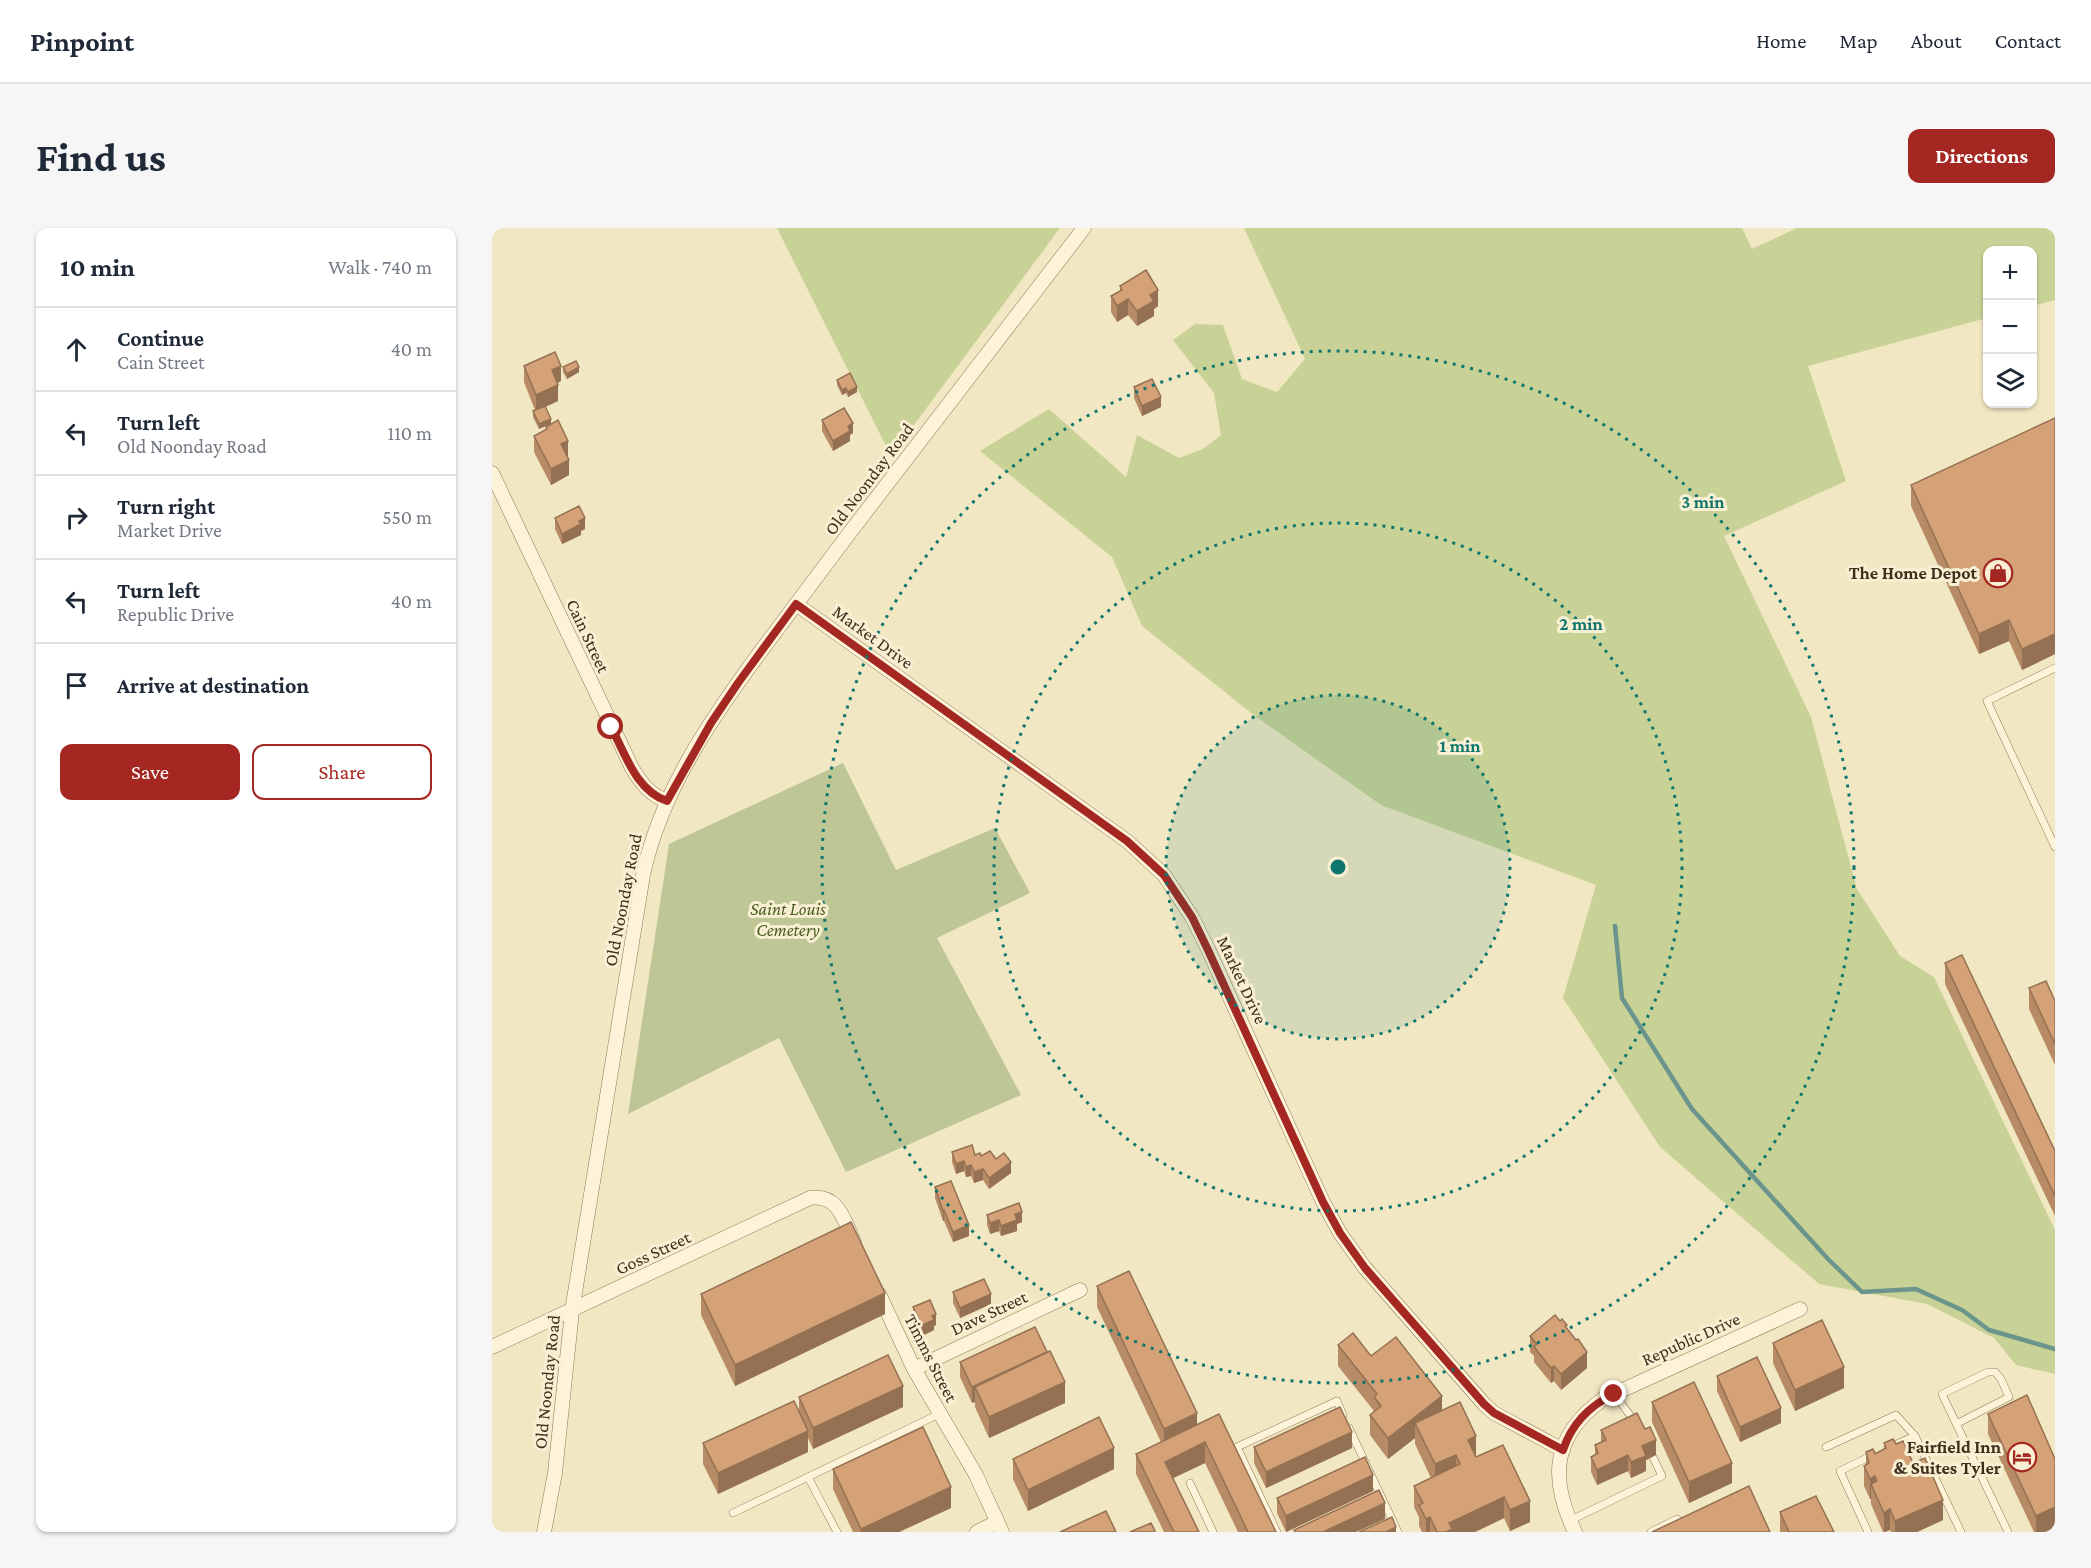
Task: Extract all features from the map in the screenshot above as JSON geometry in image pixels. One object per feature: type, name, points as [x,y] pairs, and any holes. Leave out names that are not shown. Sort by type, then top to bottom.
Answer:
[{"type":"street","name":"Old Noonday Road","points":[[544,1532],[555,1473],[572,1311],[642,875],[648,849],[667,801],[711,723],[738,683],[1084,228]]},
{"type":"street","name":"Cain Street","points":[[492,473],[632,768],[642,785],[658,798],[667,801]]},
{"type":"street","name":"Market Drive","points":[[796,604],[1127,841],[1164,875],[1182,900],[1208,950],[1323,1202],[1346,1242],[1380,1287],[1484,1404],[1494,1413],[1563,1450]]},
{"type":"street","name":"Goss Street","points":[[492,1347],[810,1198],[820,1197],[830,1200],[838,1208],[858,1251]]},
{"type":"street","name":"Timms Street","points":[[873,1283],[914,1369],[976,1475],[999,1527]]},
{"type":"street","name":"Dave Street","points":[[914,1369],[1080,1290]]},
{"type":"street","name":"Republic Drive","points":[[1572,1527],[1559,1488],[1559,1465],[1572,1427],[1582,1416],[1603,1399],[1800,1309]]},
{"type":"street","points":[[977,1532],[999,1527]]},
{"type":"lane","points":[[2055,668],[1987,701],[2055,848]]},
{"type":"lane","points":[[1956,1424],[2008,1397],[2001,1379],[1995,1372],[1988,1372],[1942,1394],[1956,1424],[2008,1532]]},
{"type":"lane","points":[[1614,1394],[1639,1426]]},
{"type":"lane","points":[[1277,1532],[1237,1447],[1337,1401],[1398,1532]]},
{"type":"lane","points":[[733,1513],[939,1414]]},
{"type":"lane","points":[[1826,1447],[1896,1415],[1915,1436],[1961,1532]]},
{"type":"lane","points":[[1894,1446],[1915,1436]]},
{"type":"lane","points":[[1868,1532],[1840,1471],[1883,1451]]},
{"type":"lane","points":[[1572,1527],[1662,1476],[1653,1457]]},
{"type":"lane","points":[[808,1477],[837,1532]]},
{"type":"lane","points":[[1190,1483],[1213,1532]]},
{"type":"lane","points":[[1651,1532],[1677,1519]]},
{"type":"green space","points":[[777,228],[1060,228],[891,456]]},
{"type":"green space","points":[[1244,228],[1742,228],[1752,249],[1797,228],[2055,228],[2055,300],[2037,305],[2037,246],[1983,246],[1983,319],[1808,366],[1846,481],[1724,536],[1811,717],[1857,889],[1900,956],[1934,977],[2055,1230],[2055,1374],[2016,1365],[1994,1338],[1927,1304],[1819,1284],[1660,1147],[1563,998],[1596,885],[1381,805],[1255,716],[1142,626],[1112,557],[980,451],[1049,409],[1126,477],[1137,435],[1179,458],[1203,449],[1221,435],[1214,393],[1173,340],[1195,324],[1223,325],[1242,379],[1277,392],[1305,359]]},
{"type":"green space","name":"Saint Louis Cemetery","points":[[843,763],[896,870],[995,828],[1030,893],[937,938],[1021,1095],[846,1172],[779,1038],[628,1114],[669,844]]},
{"type":"building","points":[[1146,270],[1158,290],[1150,295],[1154,301],[1137,311],[1128,299],[1117,306],[1111,296],[1122,290],[1120,286]]},
{"type":"building","points":[[555,352],[561,366],[552,370],[558,385],[536,395],[524,366]]},
{"type":"building","points":[[576,361],[579,367],[567,374],[563,367]]},
{"type":"building","points":[[850,373],[857,387],[848,392],[846,388],[842,390],[837,380]]},
{"type":"building","points":[[1152,379],[1161,397],[1142,406],[1134,387]]},
{"type":"building","points":[[545,406],[551,419],[539,424],[533,411]]},
{"type":"building","points":[[844,408],[853,423],[848,426],[850,431],[833,441],[822,420]]},
{"type":"building","name":"The Home Depot","points":[[2055,418],[2055,634],[2022,649],[2009,620],[1979,634],[1911,485]]},
{"type":"building","points":[[558,420],[568,441],[561,444],[569,460],[551,469],[534,436]]},
{"type":"building","points":[[579,506],[585,518],[579,521],[581,524],[562,534],[555,518]]},
{"type":"building","points":[[1962,955],[2055,1151],[2055,1196],[1945,963]]},
{"type":"building","points":[[2046,981],[2055,1001],[2055,1044],[2029,988]]},
{"type":"building","points":[[972,1145],[975,1155],[980,1153],[981,1156],[990,1151],[996,1159],[1004,1153],[1011,1162],[989,1178],[983,1169],[974,1172],[971,1165],[966,1167],[964,1161],[956,1164],[952,1152]]},
{"type":"building","points":[[951,1181],[969,1225],[953,1232],[935,1187]]},
{"type":"building","points":[[1019,1203],[1022,1212],[1015,1214],[1017,1220],[1001,1226],[999,1220],[990,1223],[987,1215]]},
{"type":"building","points":[[851,1222],[885,1293],[735,1365],[701,1294]]},
{"type":"building","points":[[1129,1271],[1197,1413],[1164,1429],[1097,1286]]},
{"type":"building","points":[[984,1279],[991,1294],[960,1308],[953,1292]]},
{"type":"building","points":[[930,1300],[936,1314],[932,1316],[934,1320],[922,1325],[913,1307]]},
{"type":"building","points":[[1555,1315],[1560,1321],[1562,1319],[1567,1325],[1565,1326],[1587,1352],[1561,1374],[1554,1366],[1551,1368],[1534,1347],[1537,1344],[1530,1336]]},
{"type":"building","points":[[1822,1320],[1844,1367],[1795,1390],[1773,1343]]},
{"type":"building","points":[[1035,1327],[1047,1352],[972,1387],[960,1362]]},
{"type":"building","points":[[1353,1333],[1371,1356],[1396,1337],[1442,1396],[1388,1438],[1370,1415],[1381,1406],[1374,1397],[1377,1394],[1338,1345]]},
{"type":"building","points":[[1050,1351],[1065,1382],[989,1417],[975,1387]]},
{"type":"building","points":[[888,1355],[903,1386],[813,1428],[799,1397]]},
{"type":"building","points":[[1757,1357],[1781,1408],[1740,1427],[1717,1376]]},
{"type":"building","points":[[1694,1382],[1732,1463],[1689,1482],[1652,1402]]},
{"type":"building","name":"Fairfield Inn & Suites Tyler","points":[[2027,1395],[2055,1459],[2055,1507],[2036,1516],[1988,1414]]},
{"type":"building","points":[[794,1401],[808,1431],[718,1473],[703,1443]]},
{"type":"building","points":[[1460,1402],[1476,1436],[1468,1440],[1476,1457],[1503,1445],[1530,1501],[1510,1510],[1504,1497],[1449,1523],[1452,1529],[1437,1532],[1430,1517],[1426,1519],[1419,1505],[1423,1503],[1414,1486],[1460,1464],[1456,1455],[1435,1464],[1415,1423]]},
{"type":"building","points":[[1340,1407],[1352,1432],[1266,1472],[1254,1447]]},
{"type":"building","points":[[1637,1413],[1645,1429],[1650,1427],[1656,1440],[1642,1446],[1646,1456],[1631,1462],[1628,1455],[1597,1470],[1591,1457],[1598,1453],[1595,1445],[1606,1440],[1601,1430]]},
{"type":"building","points":[[1219,1414],[1276,1532],[1248,1532],[1205,1442],[1165,1462],[1199,1532],[1174,1532],[1136,1454]]},
{"type":"building","points":[[1099,1417],[1114,1448],[1028,1490],[1013,1459]]},
{"type":"building","points":[[923,1427],[951,1487],[861,1529],[833,1469]]},
{"type":"building","points":[[1893,1439],[1896,1444],[1903,1441],[1913,1463],[1925,1458],[1943,1500],[1895,1521],[1890,1509],[1884,1513],[1871,1484],[1877,1481],[1875,1476],[1870,1479],[1864,1466],[1869,1463],[1866,1452],[1873,1449],[1875,1454],[1886,1448],[1884,1443]]},
{"type":"building","points":[[1365,1457],[1373,1475],[1286,1516],[1277,1498]]},
{"type":"building","points":[[1749,1486],[1770,1532],[1652,1532]]},
{"type":"building","points":[[1379,1490],[1385,1503],[1323,1532],[1295,1532],[1294,1530]]},
{"type":"building","points":[[1816,1496],[1834,1532],[1789,1532],[1780,1512]]},
{"type":"building","points":[[1106,1511],[1116,1532],[1060,1532]]},
{"type":"building","points":[[1392,1517],[1396,1527],[1386,1532],[1359,1532]]},
{"type":"building","points":[[1151,1523],[1155,1531],[1153,1532],[1130,1532]]},
{"type":"waterway","points":[[1615,926],[1622,998],[1692,1109],[1828,1259],[1862,1292],[1916,1289],[1962,1310],[1989,1330],[2055,1349]]},
{"type":"place","name":"The Home Depot","points":[[1998,573]]},
{"type":"place","name":"Fairfield Inn & Suites Tyler","points":[[2022,1457]]},
{"type":"route","points":[[611,727],[642,785],[658,798],[667,801],[711,723],[796,604],[1127,841],[1164,875],[1192,917],[1323,1202],[1340,1233],[1380,1287],[1484,1404],[1514,1425],[1563,1450],[1572,1427],[1582,1416],[1603,1399],[1614,1394]]}]
